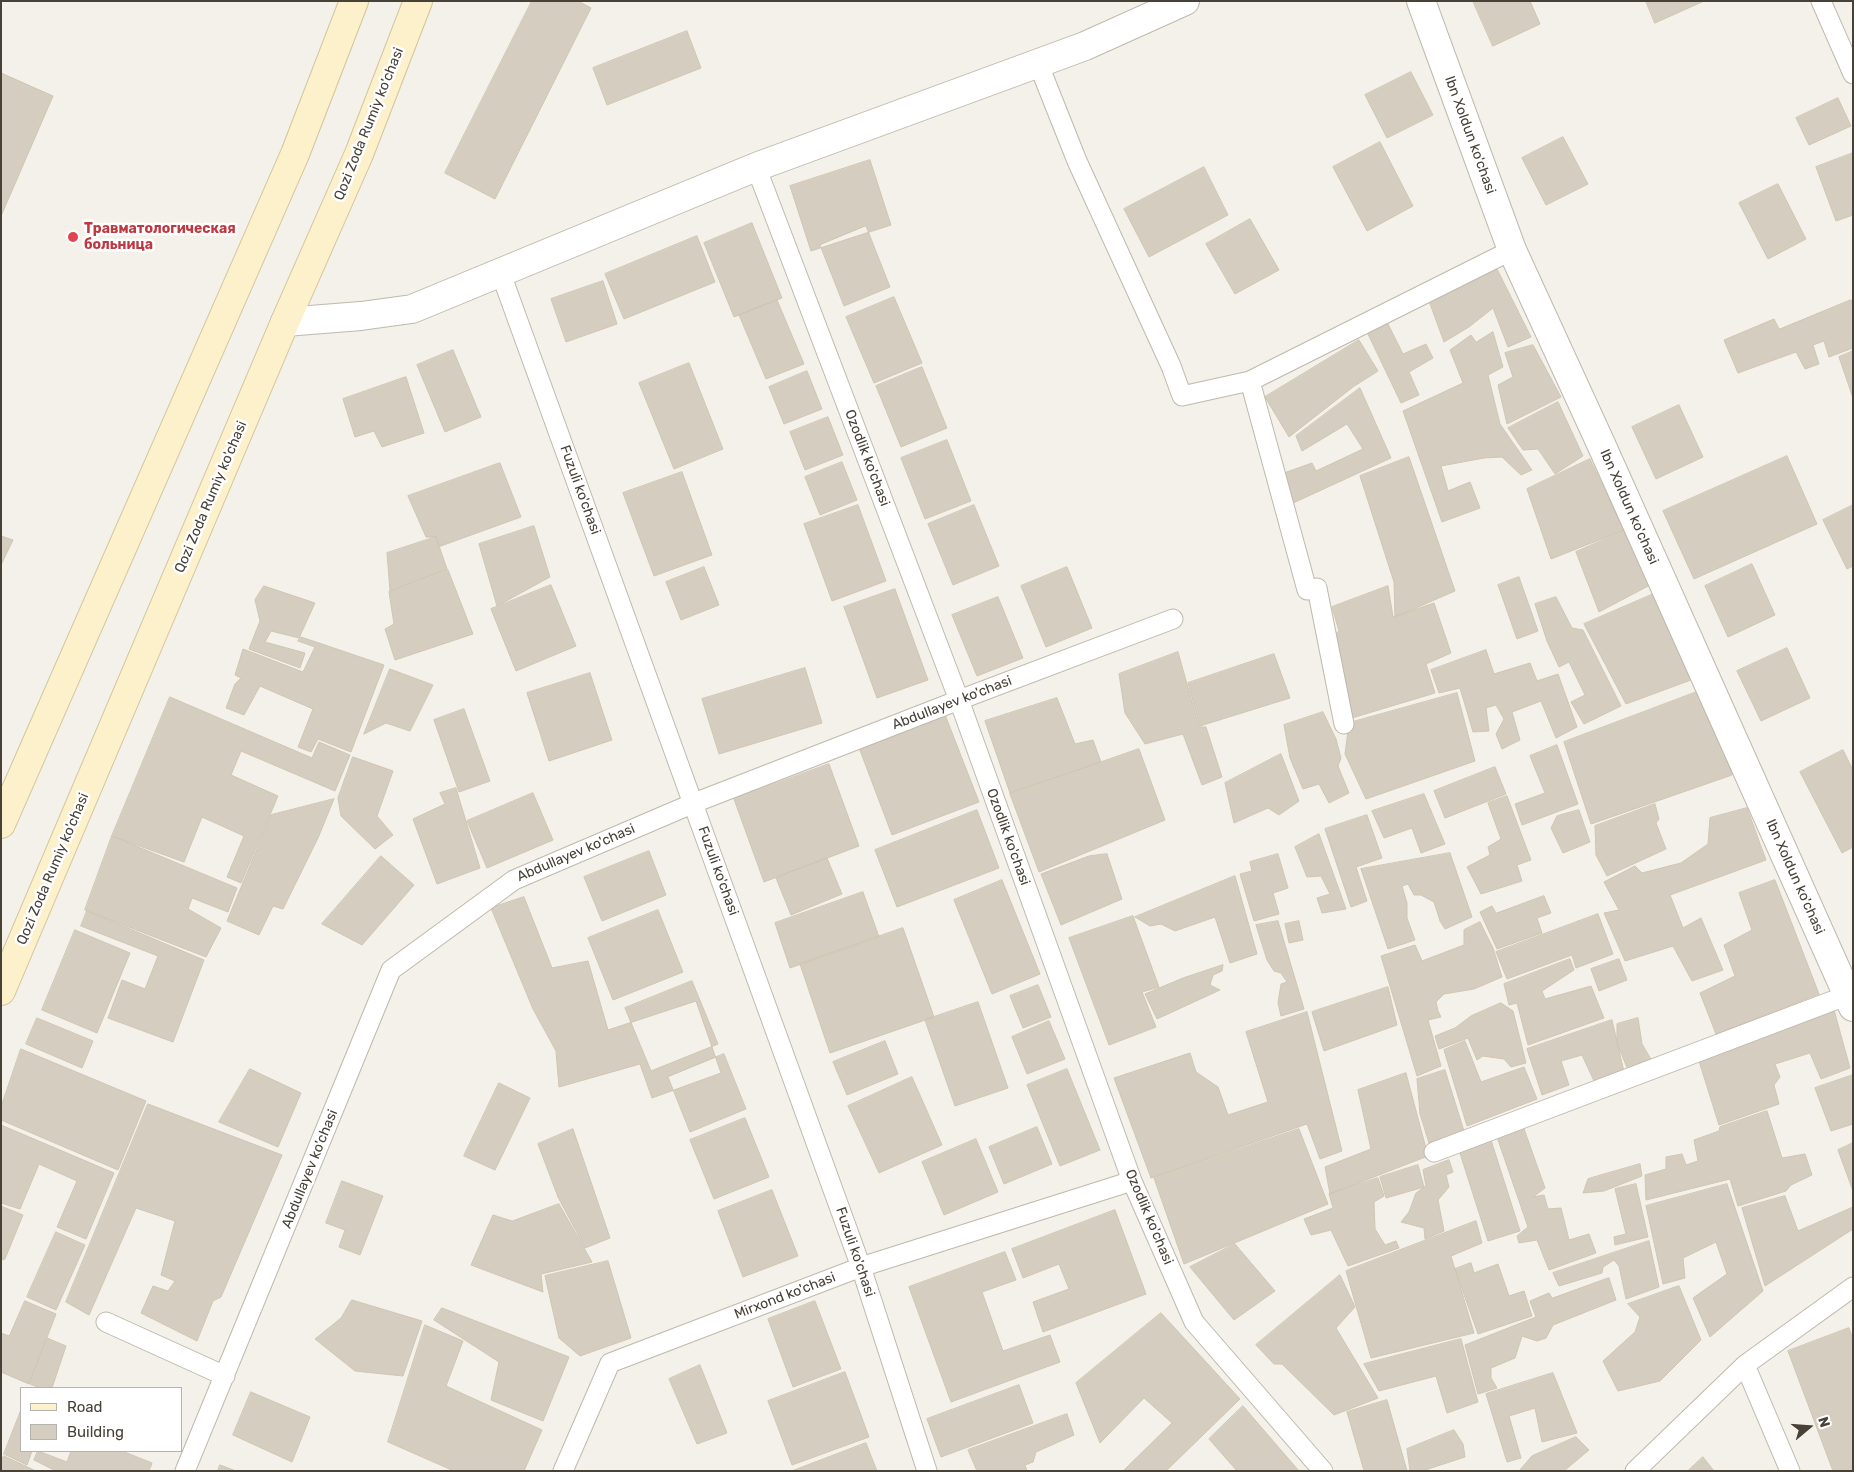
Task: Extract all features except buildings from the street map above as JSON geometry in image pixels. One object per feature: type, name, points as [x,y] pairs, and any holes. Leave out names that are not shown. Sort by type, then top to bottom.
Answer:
[{"type":"street","points":[[1,824],[295,154],[354,1]]},
{"type":"street","name":"Qozi Zoda Rumiy ko'chasi","points":[[1,991],[285,322],[359,154],[418,1]]},
{"type":"street","points":[[285,322],[361,316],[412,309],[756,168],[1085,46],[1185,1]]},
{"type":"street","name":"Ibn Xoldun ko'chasi","points":[[1421,1],[1512,250],[1850,1001]]},
{"type":"lane","points":[[1821,1],[1853,74]]},
{"type":"lane","points":[[1038,63],[1077,161],[1182,396],[1250,381],[1512,250]]},
{"type":"lane","name":"Ozodlik ko'chasi","points":[[756,168],[959,700],[1132,1181],[1194,1322],[1323,1471]]},
{"type":"lane","name":"Fuzuli ko'chasi","points":[[501,274],[861,1267],[927,1471]]},
{"type":"lane","points":[[1250,381],[1307,590],[1317,588],[1344,724]]},
{"type":"lane","name":"Abdullayev ko'chasi","points":[[185,1471],[391,970],[514,880],[694,803],[1173,619]]},
{"type":"lane","points":[[1434,1152],[1850,1001]]},
{"type":"lane","name":"Mirxond ko'chasi","points":[[563,1471],[610,1363],[861,1267],[1132,1181]]},
{"type":"lane","points":[[1635,1471],[1745,1365],[1853,1287]]},
{"type":"lane","points":[[106,1322],[225,1376]]},
{"type":"lane","points":[[1745,1365],[1790,1471]]},
{"type":"place","name":"Травматологическая больница","points":[[73,237]]}]
